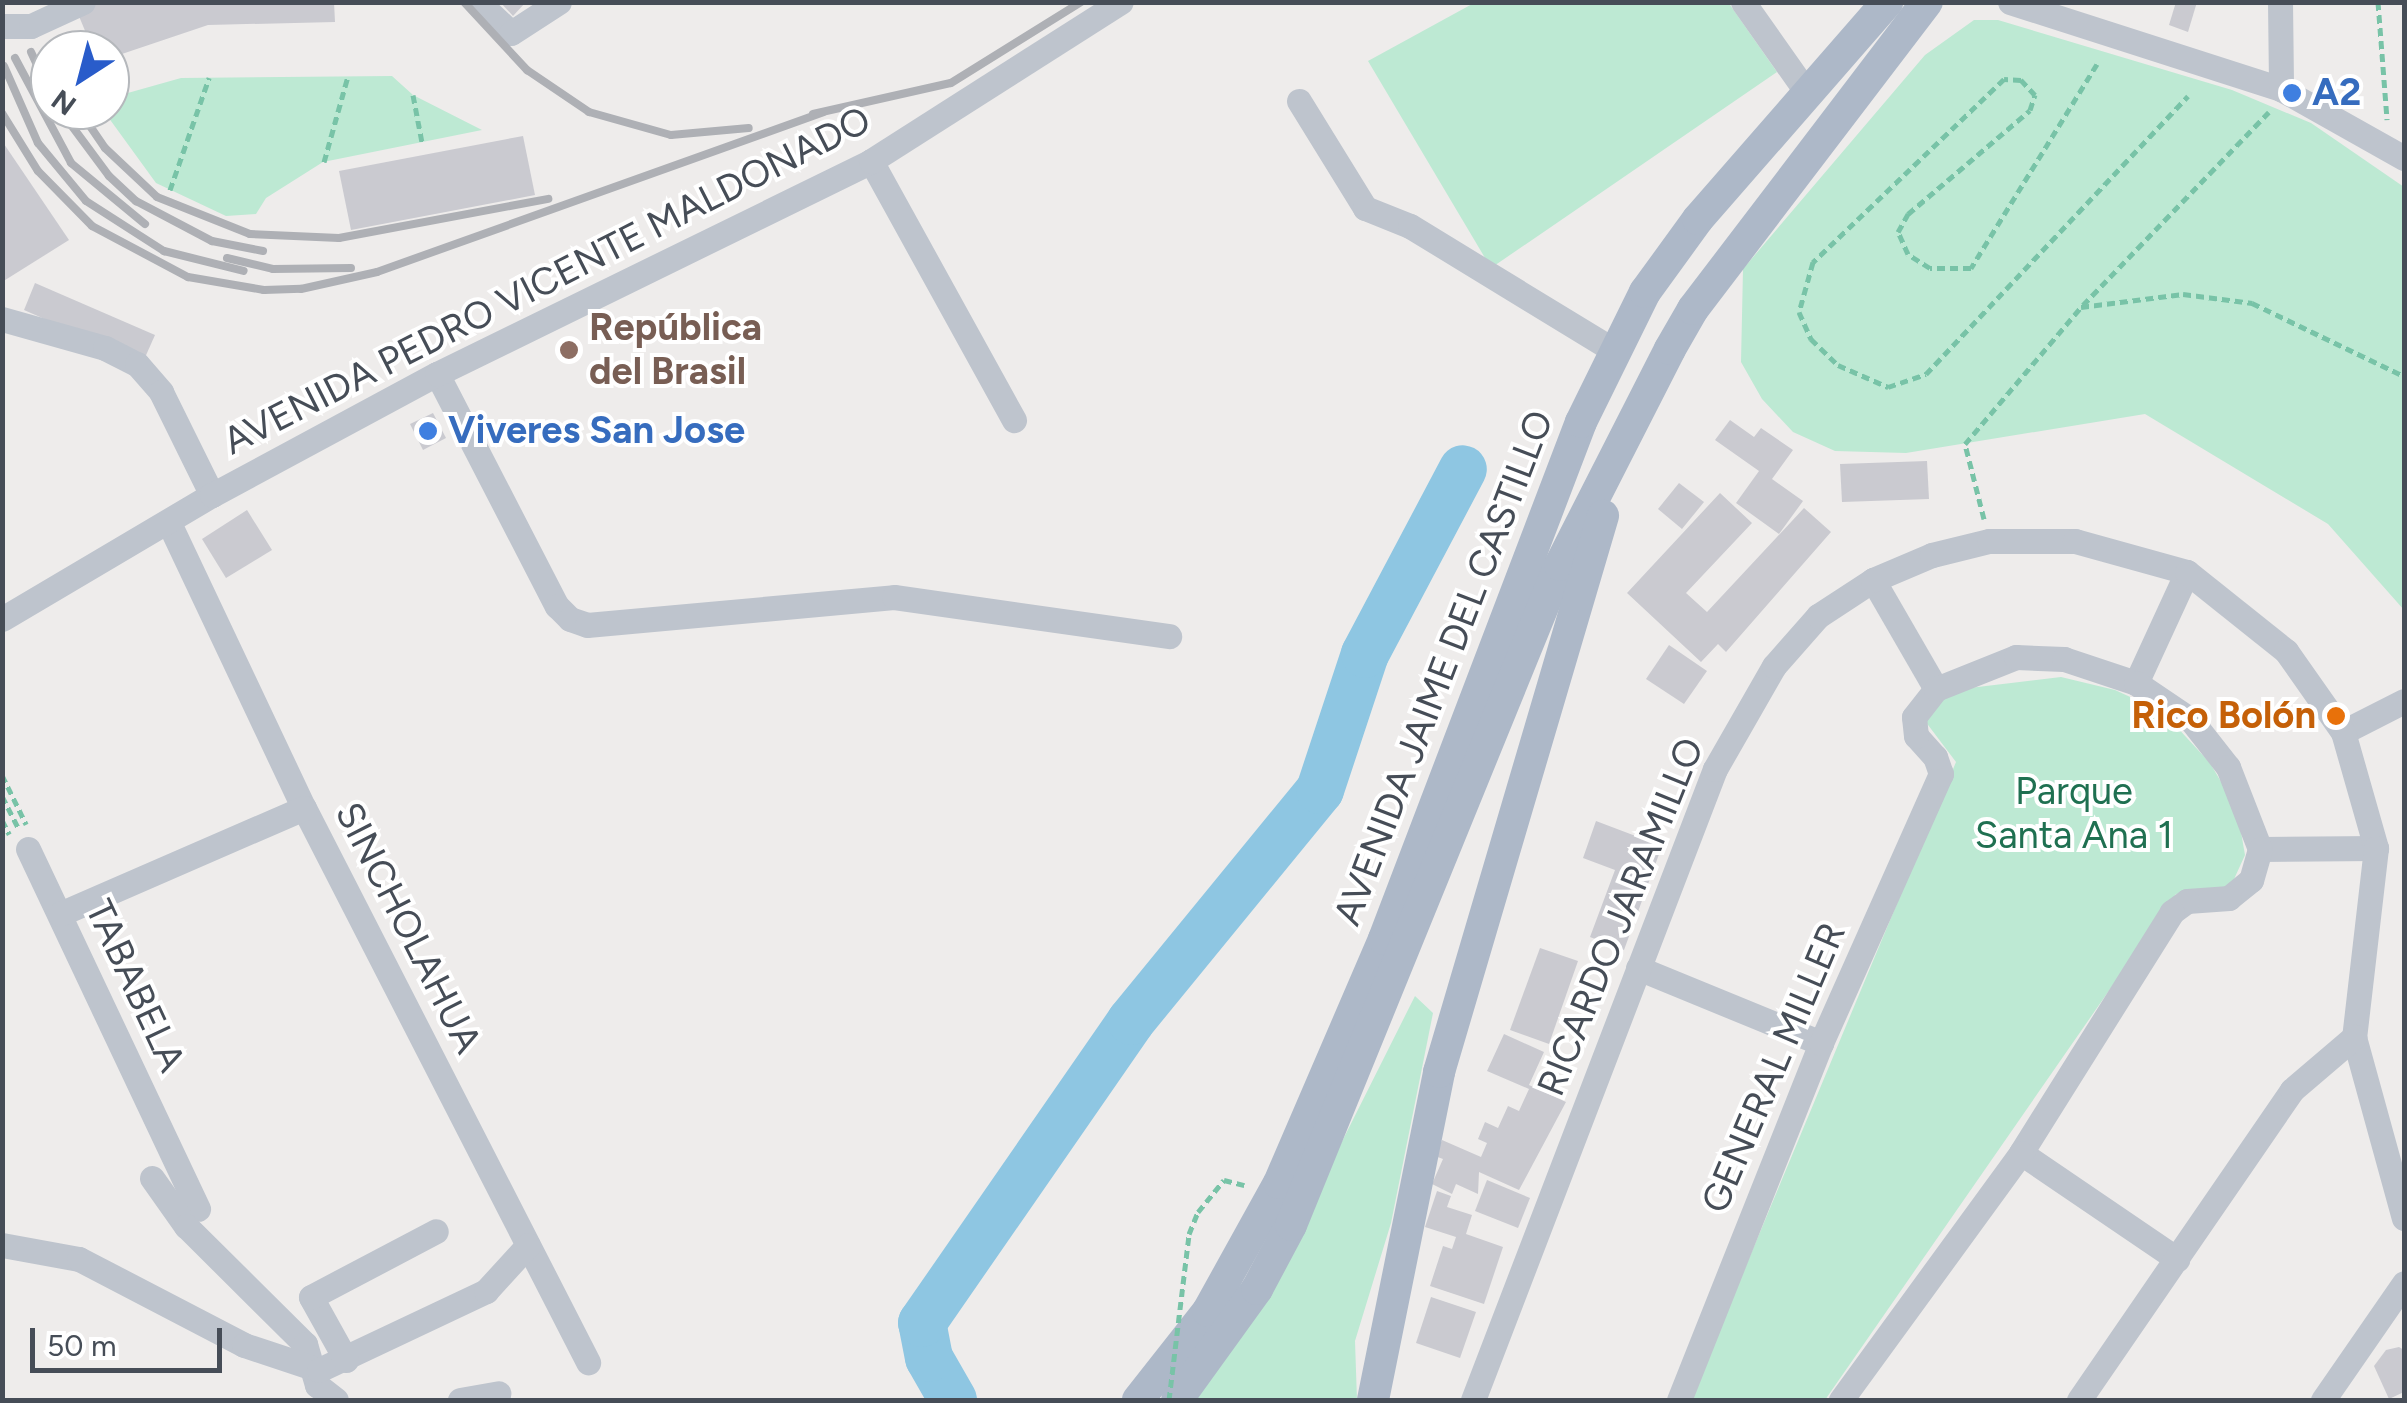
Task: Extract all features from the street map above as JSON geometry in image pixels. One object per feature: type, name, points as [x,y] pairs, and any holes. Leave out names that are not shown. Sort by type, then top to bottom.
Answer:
[{"type":"main road","name":"AVENIDA JAIME DEL CASTILLO","points":[[1138,1400],[1208,1311],[1279,1183],[1384,938],[1557,482],[1614,351],[1669,256],[1808,94],[1903,7]]},
{"type":"main road","name":"AVENIDA JAIME DEL CASTILLO","points":[[1176,1400],[1257,1289],[1292,1225],[1560,566],[1621,455],[1693,309],[1903,7]]},
{"type":"main road","points":[[1373,1400],[1440,1072],[1621,455]]},
{"type":"street","points":[[2,26],[31,26],[83,2]]},
{"type":"street","points":[[478,2],[512,33],[559,2]]},
{"type":"street","name":"AVENIDA PEDRO VICENTE MALDONADO","points":[[2,619],[212,495],[436,374],[870,161],[1121,2]]},
{"type":"street","points":[[1743,2],[1808,94]]},
{"type":"street","points":[[2010,2],[2281,89],[2396,152]]},
{"type":"street","points":[[2280,2],[2281,89]]},
{"type":"street","points":[[1299,101],[1365,208],[1410,226],[1614,351]]},
{"type":"street","points":[[870,161],[1014,420]]},
{"type":"street","points":[[2,319],[104,348],[137,364],[161,392],[212,495]]},
{"type":"street","points":[[436,374],[557,606],[570,619],[587,625],[894,597],[1169,636]]},
{"type":"street","name":"SINCHOLAHUA","points":[[170,523],[304,808],[588,1362]]},
{"type":"street","name":"RICARDO JARAMILLO","points":[[1473,1400],[1715,769],[1774,666],[1818,616],[1873,580],[1989,541],[2075,541],[2187,572],[2278,642],[2343,732],[2376,848],[2354,1037]]},
{"type":"street","points":[[2136,683],[2187,572]]},
{"type":"street","points":[[1841,1400],[2021,1153],[2172,912],[2188,901],[2229,898],[2250,880],[2260,848],[2228,767],[2191,720],[2136,683],[2064,659],[2016,657],[1936,689],[1873,580]]},
{"type":"street","name":"GENERAL MILLER","points":[[1679,1400],[1821,1042],[1941,765],[1912,727],[1936,689]]},
{"type":"street","points":[[2343,732],[2404,701]]},
{"type":"street","points":[[60,914],[304,808]]},
{"type":"street","name":"TABABELA","points":[[31,843],[60,914],[198,1209]]},
{"type":"street","points":[[2260,848],[2376,848]]},
{"type":"street","points":[[1638,968],[1821,1042]]},
{"type":"street","points":[[2080,1400],[2292,1090],[2354,1037],[2397,1142],[2404,1218]]},
{"type":"street","points":[[2021,1153],[2176,1259]]},
{"type":"street","points":[[152,1178],[186,1226],[306,1344],[312,1370],[325,1395],[336,1400]]},
{"type":"street","points":[[346,1360],[312,1297],[436,1231]]},
{"type":"street","points":[[2,1246],[79,1259],[244,1345],[312,1370],[346,1360],[486,1290],[528,1245]]},
{"type":"street","points":[[2323,1400],[2404,1283]]},
{"type":"street","points":[[460,1400],[498,1394]]},
{"type":"path","points":[[2378,2],[2396,152]]},
{"type":"path","points":[[2097,64],[1971,268],[1930,268],[1908,254],[1898,232],[1908,214],[2030,110],[2035,94],[2021,80],[2004,79],[1812,262],[1799,312],[1811,338],[1838,365],[1888,386],[1926,374],[2188,96]]},
{"type":"path","points":[[324,162],[348,76]]},
{"type":"path","points":[[170,190],[209,78]]},
{"type":"path","points":[[1989,541],[1965,444],[2080,307],[2265,120],[2281,89]]},
{"type":"path","points":[[413,95],[422,142]]},
{"type":"path","points":[[2080,307],[2183,294],[2252,304],[2404,376]]},
{"type":"path","points":[[2,775],[31,843]]},
{"type":"path","points":[[2,796],[31,843]]},
{"type":"path","points":[[1169,1400],[1189,1234],[1198,1212],[1224,1180],[1260,1189]]},
{"type":"green space","points":[[1728,2],[1777,72],[1491,268],[1368,61],[1474,3]]},
{"type":"green space","points":[[1974,20],[1998,20],[2232,90],[2311,123],[2404,187],[2404,610],[2328,524],[2145,414],[1906,453],[1835,451],[1793,432],[1762,399],[1741,362],[1743,269],[1925,55]]},
{"type":"green space","points":[[392,76],[413,95],[482,130],[323,162],[266,198],[256,214],[226,216],[156,183],[118,130],[130,130],[130,92],[181,78]]},
{"type":"green space","name":"Parque Santa Ana 1","points":[[2061,677],[2115,690],[2163,712],[2210,763],[2237,809],[2245,855],[2230,888],[2176,894],[1825,1400],[1690,1400],[1956,762],[1919,713],[1961,689]]},
{"type":"green space","points":[[1415,996],[1433,1013],[1391,1223],[1355,1341],[1357,1400],[1187,1400],[1262,1301]]},
{"type":"building","points":[[92,2],[334,2],[335,22],[208,25],[130,51],[130,30],[85,30],[76,9]]},
{"type":"building","points":[[500,2],[526,2],[513,16]]},
{"type":"building","points":[[2176,2],[2197,2],[2188,32],[2169,25]]},
{"type":"building","points":[[523,136],[535,195],[351,230],[339,171]]},
{"type":"building","points":[[2,141],[69,240],[2,282]]},
{"type":"building","points":[[35,283],[155,335],[143,362],[24,310]]},
{"type":"building","name":"Viveres San Jose","points":[[433,413],[446,438],[423,450],[410,424]]},
{"type":"building","points":[[1730,420],[1754,437],[1761,428],[1793,450],[1772,479],[1803,501],[1779,534],[1736,503],[1759,471],[1715,440]]},
{"type":"building","points":[[1927,461],[1929,499],[1842,502],[1840,464]]},
{"type":"building","points":[[1679,483],[1704,502],[1682,529],[1658,509]]},
{"type":"building","points":[[1720,493],[1752,523],[1686,593],[1707,612],[1804,508],[1831,532],[1726,652],[1718,644],[1701,662],[1627,593]]},
{"type":"building","points":[[247,510],[272,550],[226,578],[202,539]]},
{"type":"building","points":[[1669,645],[1707,671],[1684,704],[1646,679]]},
{"type":"building","points":[[1596,821],[1662,846],[1624,950],[1590,937],[1615,870],[1583,858]]},
{"type":"building","points":[[1540,948],[1578,961],[1549,1044],[1510,1030]]},
{"type":"building","points":[[1504,1034],[1544,1052],[1529,1085],[1566,1102],[1519,1190],[1479,1172],[1478,1194],[1456,1184],[1452,1194],[1432,1184],[1443,1159],[1435,1156],[1442,1140],[1481,1157],[1487,1143],[1478,1139],[1485,1122],[1498,1128],[1508,1106],[1519,1111],[1529,1089],[1487,1071]]},
{"type":"building","points":[[1487,1180],[1530,1198],[1518,1228],[1475,1211]]},
{"type":"building","points":[[1437,1191],[1451,1196],[1447,1207],[1472,1215],[1466,1234],[1503,1247],[1484,1304],[1430,1286],[1443,1246],[1452,1249],[1456,1237],[1425,1227]]},
{"type":"building","points":[[1431,1297],[1476,1312],[1460,1358],[1416,1343]]},
{"type":"building","points":[[2386,1350],[2404,1350],[2404,1392],[2389,1399],[2374,1366]]},
{"type":"waterway","points":[[953,1400],[929,1358],[922,1323],[1131,1021],[1320,790],[1365,654],[1463,469]]},
{"type":"railway","points":[[464,2],[527,70],[589,112],[671,135],[749,128]]},
{"type":"railway","points":[[813,114],[951,83],[1081,2]]},
{"type":"railway","points":[[15,58],[71,163],[145,224]]},
{"type":"railway","points":[[4,66],[38,143],[86,201],[164,251],[244,271]]},
{"type":"railway","points":[[2,113],[38,171],[92,226],[188,277],[264,290],[301,289],[377,272],[823,112]]},
{"type":"railway","points":[[75,130],[109,176],[136,201],[212,241],[263,251]]},
{"type":"railway","points":[[93,130],[105,148],[157,197],[250,234],[339,238],[548,199]]},
{"type":"railway","points":[[227,258],[273,269],[351,268]]},
{"type":"place","name":"A2","points":[[2292,93]]},
{"type":"place","name":"República del Brasil","points":[[569,350]]},
{"type":"place","name":"Viveres San Jose","points":[[428,431]]},
{"type":"place","name":"Rico Bolón","points":[[2336,716]]}]
